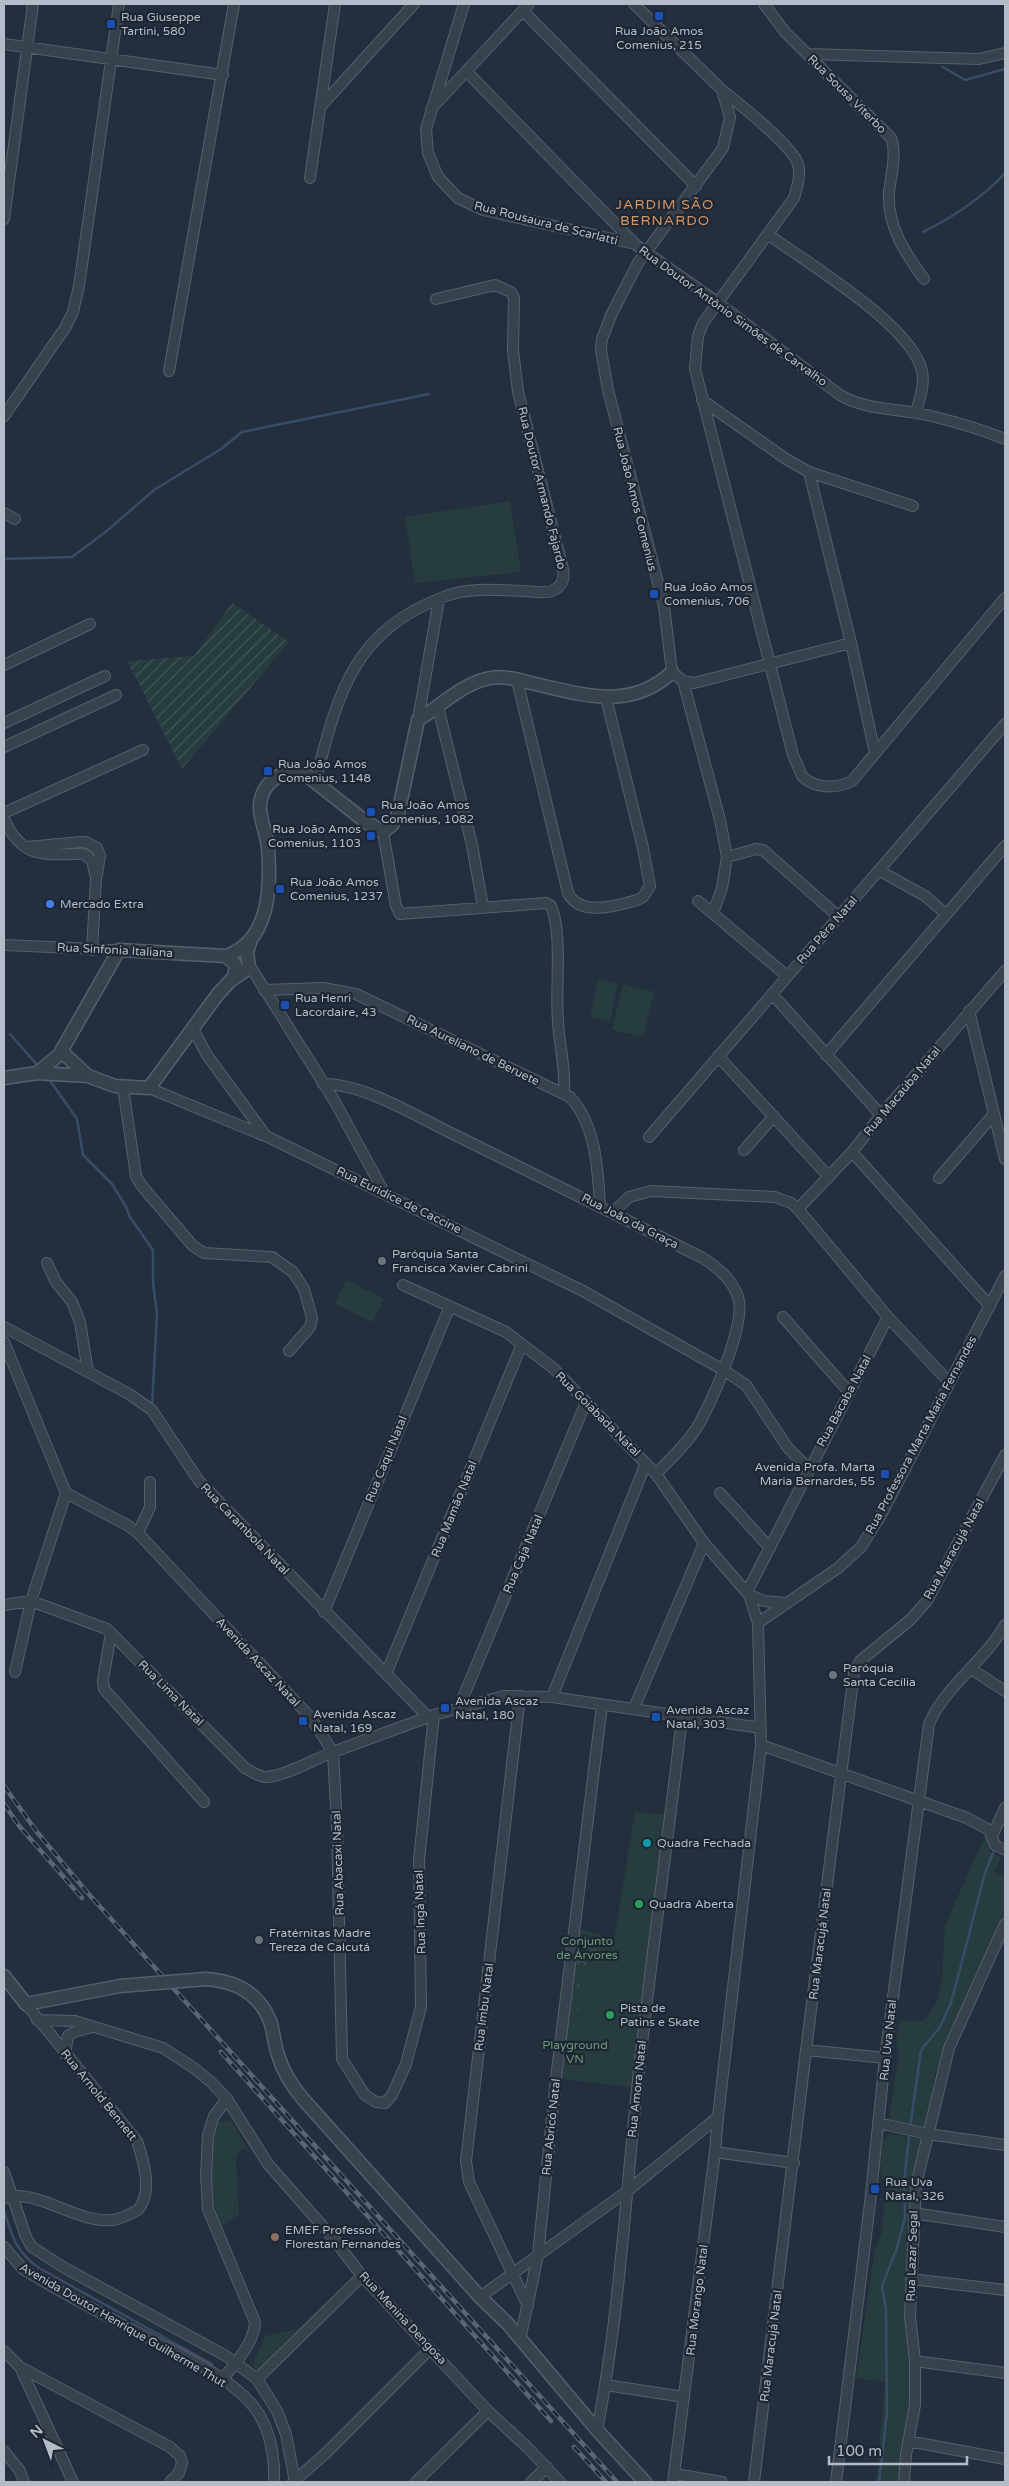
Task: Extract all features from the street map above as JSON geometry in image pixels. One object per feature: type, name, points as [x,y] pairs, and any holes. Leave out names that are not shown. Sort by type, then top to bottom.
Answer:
[{"type":"street","points":[[4,219],[33,4]]},
{"type":"street","points":[[4,416],[65,328],[75,303],[119,4]]},
{"type":"street","points":[[169,371],[234,4]]},
{"type":"street","points":[[310,178],[335,4]]},
{"type":"street","points":[[321,106],[414,4]]},
{"type":"street","name":"Rua Rousaura de Scarlatti","points":[[464,4],[426,129],[429,159],[438,177],[458,198],[484,210],[636,244]]},
{"type":"street","name":"Rua Sousa Viterbo","points":[[764,4],[785,32],[891,138],[893,148],[889,199],[894,230],[904,252],[924,280]]},
{"type":"street","name":"Rua João Amos Comenius","points":[[641,6],[722,90],[730,117],[728,136],[718,157],[646,252],[631,275],[612,313],[602,339],[601,350],[608,390],[664,606],[672,672]]},
{"type":"street","points":[[430,111],[526,7],[696,186]]},
{"type":"street","points":[[4,44],[222,75]]},
{"type":"street","points":[[807,54],[979,59],[1005,53]]},
{"type":"street","name":"Rua Doutor Antônio Simões de Carvalho","points":[[468,72],[636,244],[854,403],[872,408],[916,413],[1005,439]]},
{"type":"street","points":[[722,90],[783,144],[795,158],[798,165],[798,184],[794,198],[703,323],[698,336],[695,369],[797,768],[805,780],[822,787],[845,785],[852,781],[1005,598]]},
{"type":"street","points":[[768,235],[860,302],[901,336],[917,361],[922,373],[921,395],[916,413]]},
{"type":"street","name":"Rua Doutor Armando Fajardo","points":[[316,782],[332,716],[353,667],[376,639],[390,627],[416,610],[456,593],[481,590],[547,592],[558,587],[564,576],[518,392],[513,350],[514,298],[511,292],[495,285],[436,299]]},
{"type":"street","points":[[702,400],[809,472],[913,506]]},
{"type":"street","points":[[809,472],[851,643],[875,753]]},
{"type":"street","points":[[4,512],[15,519]]},
{"type":"street","points":[[383,832],[392,825],[398,814],[418,720],[439,599]]},
{"type":"street","points":[[4,665],[90,624]]},
{"type":"street","points":[[418,720],[468,687],[486,679],[497,677],[606,698],[627,696],[658,684],[672,672],[683,681],[694,683],[851,643]]},
{"type":"street","points":[[4,723],[105,676]]},
{"type":"street","points":[[517,680],[545,801],[571,899],[578,905],[587,908],[637,900],[643,897],[650,886],[606,698]]},
{"type":"street","points":[[683,681],[720,820],[727,857],[722,888],[713,913]]},
{"type":"street","points":[[4,747],[116,695]]},
{"type":"street","points":[[438,707],[472,845],[483,907]]},
{"type":"street","name":"Rua Pêra Natal","points":[[649,1137],[1005,724]]},
{"type":"street","points":[[4,813],[144,750]]},
{"type":"street","points":[[230,981],[246,972],[247,954],[263,915],[270,890],[268,847],[260,807],[264,790],[275,778],[293,772],[305,774],[366,822],[383,832],[397,909],[404,914],[546,903],[552,908],[557,956],[558,1021],[565,1071],[564,1093]]},
{"type":"street","points":[[4,819],[14,840],[26,847],[46,854],[81,854],[92,861],[96,879]]},
{"type":"street","points":[[26,847],[84,842],[94,845],[99,851],[92,950]]},
{"type":"street","points":[[826,1055],[1005,846]]},
{"type":"street","points":[[727,857],[760,849],[839,917]]},
{"type":"street","points":[[880,871],[926,896],[946,914]]},
{"type":"street","points":[[698,901],[787,976]]},
{"type":"street","name":"Rua Sinfonia Italiana","points":[[4,945],[226,956]]},
{"type":"street","points":[[37,1073],[62,1051],[119,950]]},
{"type":"street","points":[[226,956],[247,954]]},
{"type":"street","points":[[247,954],[264,990],[323,1084],[386,1194]]},
{"type":"street","points":[[149,1088],[235,974],[236,966],[226,956]]},
{"type":"street","name":"Rua Macaúba Natal","points":[[798,1210],[852,1152],[881,1115],[1005,971]]},
{"type":"street","name":"Rua Aureliano de Beruete","points":[[264,990],[323,988],[356,994],[564,1093],[578,1105],[592,1140],[600,1206]]},
{"type":"street","points":[[772,994],[881,1115]]},
{"type":"street","points":[[969,1012],[1005,1159]]},
{"type":"street","name":"Rua Euridice de Caccine","points":[[192,1029],[223,1079],[266,1136],[583,1291],[725,1371],[746,1385],[788,1448],[809,1469]]},
{"type":"street","points":[[62,1051],[88,1076]]},
{"type":"street","points":[[718,1056],[829,1177]]},
{"type":"street","points":[[4,1078],[37,1073],[88,1076],[123,1087],[149,1088],[266,1136]]},
{"type":"street","name":"Rua João da Graça","points":[[323,1084],[354,1087],[703,1258],[718,1268],[729,1279],[740,1306],[725,1371],[696,1429],[656,1474]]},
{"type":"street","points":[[123,1087],[136,1176],[193,1246],[204,1253],[272,1257],[293,1272],[304,1290],[312,1318],[310,1327],[289,1351]]},
{"type":"street","points":[[939,1178],[994,1114]]},
{"type":"street","points":[[744,1150],[774,1116]]},
{"type":"street","points":[[852,1152],[990,1306]]},
{"type":"street","points":[[612,1213],[629,1197],[651,1191],[775,1197],[791,1203],[888,1317],[948,1382]]},
{"type":"street","points":[[47,1263],[56,1282],[72,1302],[80,1322],[88,1372]]},
{"type":"street","name":"Rua Professora Marta Maria Fernandes","points":[[758,1623],[838,1568],[861,1547],[881,1515],[948,1382],[1005,1276]]},
{"type":"street","name":"Rua Goiabada Natal","points":[[403,1285],[484,1321],[522,1344],[552,1368],[656,1474],[704,1543],[748,1594],[758,1623]]},
{"type":"street","name":"Rua Caqui Natal","points":[[324,1612],[450,1306]]},
{"type":"street","points":[[783,1317],[849,1392]]},
{"type":"street","name":"Rua Bacaba Natal","points":[[748,1594],[809,1469],[888,1317]]},
{"type":"street","name":"Rua Carambola Natal","points":[[4,1326],[129,1394],[152,1410],[199,1482],[324,1612],[431,1716]]},
{"type":"street","points":[[4,1342],[66,1493],[31,1601],[16,1672]]},
{"type":"street","name":"Rua Mamão Natal","points":[[386,1674],[522,1344]]},
{"type":"street","name":"Rua Caja Natal","points":[[459,1706],[586,1402]]},
{"type":"street","name":"Rua Maracujá Natal","points":[[754,2482],[794,2163],[806,2050],[852,1690],[857,1665],[910,1620],[927,1601],[1005,1455]]},
{"type":"street","points":[[552,1697],[646,1463]]},
{"type":"street","points":[[138,1533],[150,1507],[150,1482]]},
{"type":"street","name":"Avenida Ascaz Natal","points":[[66,1493],[138,1533],[311,1718],[333,1752]]},
{"type":"street","points":[[720,1493],[770,1548]]},
{"type":"street","points":[[634,1708],[704,1543]]},
{"type":"street","points":[[748,1594],[764,1600],[785,1603]]},
{"type":"street","name":"Rua Lima Natal","points":[[4,1605],[31,1601],[102,1627],[111,1633],[245,1768],[255,1774],[266,1777],[277,1775],[333,1752]]},
{"type":"street","points":[[480,2297],[626,2192],[718,2117],[760,1745],[758,1623]]},
{"type":"street","name":"Rua Uva Natal","points":[[836,2482],[879,2123],[885,2058],[929,1724],[939,1706],[991,1647],[1005,1625]]},
{"type":"street","points":[[111,1633],[103,1680],[104,1689],[204,1802]]},
{"type":"street","points":[[971,1669],[1005,1691]]},
{"type":"street","points":[[333,1752],[459,1706],[504,1696],[552,1697],[761,1728]]},
{"type":"street","name":"Rua Imbu Natal","points":[[520,1696],[466,2161],[468,2182],[528,2306]]},
{"type":"street","name":"Rua Abricó Natal","points":[[520,2340],[538,2255],[556,2078],[602,1705]]},
{"type":"street","name":"Rua Ingá Natal","points":[[385,2103],[392,2095],[406,2064],[421,2008],[419,1860],[431,1716]]},
{"type":"street","name":"Rua Amora Natal","points":[[597,2430],[606,2384],[625,2221],[626,2192],[640,2060],[682,1717]]},
{"type":"street","points":[[760,1745],[983,1826],[992,1836],[995,1845],[1005,1850]]},
{"type":"street","name":"Rua Abacaxi Natal","points":[[333,1752],[339,1882],[342,2060],[365,2095],[376,2102],[385,2103]]},
{"type":"street","points":[[992,1836],[1005,1808]]},
{"type":"street","name":"Rua Lazar Segal","points":[[904,2482],[908,2441],[915,2405],[915,2361],[910,2316],[913,2213],[924,2133],[949,2048],[1005,1924]]},
{"type":"street","name":"Rua Arnold Bennett","points":[[4,1976],[37,2020],[137,2141],[142,2156],[146,2183],[143,2204],[138,2210],[112,2220],[91,2218],[30,2198],[8,2197]]},
{"type":"street","points":[[26,2004],[120,1986],[206,1979],[226,1981],[242,1987],[260,2004],[269,2020],[278,2054],[291,2085],[314,2114],[520,2340],[597,2430],[645,2482]]},
{"type":"street","name":"Rua Menina Dengosa","points":[[37,2020],[75,2020],[163,2048],[194,2068],[227,2099],[268,2164],[333,2238],[362,2276],[488,2411],[547,2467],[560,2482]]},
{"type":"street","points":[[65,2054],[68,2036],[74,2032],[93,2027]]},
{"type":"street","points":[[806,2050],[885,2058]]},
{"type":"street","points":[[222,2380],[249,2344],[255,2322],[208,2209],[206,2176],[208,2135],[214,2116],[227,2099]]},
{"type":"street","name":"Rua Morango Natal","points":[[674,2478],[718,2117]]},
{"type":"street","points":[[879,2123],[924,2133],[1005,2143]]},
{"type":"street","points":[[715,2152],[794,2163]]},
{"type":"street","name":"Avenida Doutor Henrique Guilherme Thut","points":[[4,2172],[8,2197],[32,2247],[43,2255],[235,2362],[257,2379],[277,2411],[286,2434],[294,2482]]},
{"type":"street","points":[[913,2213],[1005,2227]]},
{"type":"street","name":"Avenida Doutor Henrique Guilherme Thut","points":[[4,2247],[23,2270],[222,2380],[243,2395],[255,2408],[267,2432],[274,2482]]},
{"type":"street","points":[[257,2379],[362,2276]]},
{"type":"street","points":[[911,2279],[1005,2290]]},
{"type":"street","points":[[294,2482],[326,2453],[430,2349]]},
{"type":"street","points":[[4,2351],[20,2367],[170,2447],[180,2456],[182,2463],[178,2473],[170,2482]]},
{"type":"street","points":[[915,2361],[1005,2373]]},
{"type":"street","points":[[20,2367],[72,2482]]},
{"type":"street","points":[[606,2384],[684,2397]]},
{"type":"street","points":[[255,2408],[269,2400]]},
{"type":"street","points":[[416,2482],[488,2411]]},
{"type":"street","points":[[908,2441],[1005,2459]]},
{"type":"street","points":[[4,2451],[20,2471],[24,2482]]},
{"type":"street","points":[[531,2482],[547,2467]]},
{"type":"street","points":[[674,2478],[722,2482]]},
{"type":"green space","points":[[510,501],[521,572],[415,583],[405,517]]},
{"type":"green space","points":[[232,603],[289,642],[182,769],[127,661],[194,656]]},
{"type":"green space","points":[[598,979],[618,984],[610,1022],[590,1017]]},
{"type":"green space","points":[[623,984],[654,992],[643,1037],[612,1030]]},
{"type":"green space","points":[[346,1280],[384,1299],[373,1322],[335,1304]]},
{"type":"green space","name":"Playground VN","points":[[635,1812],[671,1815],[636,2088],[556,2078],[575,1928],[614,1939]]},
{"type":"green space","points":[[985,1836],[990,1851],[1001,1857],[995,1872],[1005,1878],[1005,1916],[935,2074],[927,2125],[923,2128],[890,2122],[899,2053],[896,2042],[900,2021],[923,2021],[936,2004],[942,1980],[945,1925]]},
{"type":"green space","name":"Conjunto de Árvores","points":[[575,1928],[614,1939],[597,1959],[585,1984],[579,1983],[578,2016],[567,2014]]},
{"type":"green space","points":[[228,2120],[233,2123],[249,2152],[245,2149],[239,2151],[236,2157],[239,2215],[220,2226],[214,2204],[210,2171],[211,2139],[215,2127],[221,2121]]},
{"type":"green space","points":[[889,2134],[921,2139],[922,2142],[915,2175],[914,2382],[901,2482],[876,2482],[885,2382],[856,2378],[875,2250],[881,2235],[886,2189],[880,2171],[883,2140]]},
{"type":"green space","points":[[298,2329],[268,2367],[261,2371],[254,2368],[254,2361],[265,2336]]},
{"type":"waterway","points":[[943,67],[965,80],[1005,69]]},
{"type":"waterway","points":[[923,232],[967,206],[988,190],[1005,173]]},
{"type":"waterway","points":[[4,559],[72,557],[108,530],[154,490],[221,449],[242,432],[429,394]]},
{"type":"waterway","points":[[10,1034],[39,1067]]},
{"type":"waterway","points":[[49,1079],[77,1119],[83,1155],[112,1184],[130,1217],[153,1250],[153,1283],[157,1314],[152,1406]]},
{"type":"waterway","points":[[910,2128],[921,2050],[940,2027],[951,2003],[985,1873],[994,1851]]},
{"type":"waterway","points":[[879,2482],[887,2413],[886,2310],[882,2286],[897,2248],[905,2218],[904,2183],[909,2137]]},
{"type":"waterway","points":[[4,2211],[20,2250],[39,2268],[212,2364]]},
{"type":"railway","points":[[4,1786],[37,1832],[86,1891],[617,2482]]},
{"type":"railway","points":[[4,1804],[20,1827],[82,1898]]},
{"type":"railway","points":[[221,2052],[551,2421]]},
{"type":"railway","points":[[574,2447],[606,2482]]},
{"type":"place","name":"Rua João Amos Comenius, 215","points":[[659,16]]},
{"type":"place","name":"Rua Giuseppe Tartini, 580","points":[[111,24]]},
{"type":"place","name":"Rua João Amos Comenius, 706","points":[[654,594]]},
{"type":"place","name":"Rua João Amos Comenius, 1148","points":[[268,771]]},
{"type":"place","name":"Rua João Amos Comenius, 1082","points":[[371,812]]},
{"type":"place","name":"Rua João Amos Comenius, 1103","points":[[371,836]]},
{"type":"place","name":"Rua João Amos Comenius, 1237","points":[[280,889]]},
{"type":"place","name":"Mercado Extra","points":[[50,904]]},
{"type":"place","name":"Rua Henri Lacordaire, 43","points":[[285,1005]]},
{"type":"place","name":"Paróquia Santa Francisca Xavier Cabrini","points":[[382,1261]]},
{"type":"place","name":"Avenida Profa. Marta Maria Bernardes, 55","points":[[885,1474]]},
{"type":"place","name":"Paróquia Santa Cecília","points":[[833,1675]]},
{"type":"place","name":"Avenida Ascaz Natal, 180","points":[[445,1708]]},
{"type":"place","name":"Avenida Ascaz Natal, 303","points":[[656,1717]]},
{"type":"place","name":"Avenida Ascaz Natal, 169","points":[[303,1721]]},
{"type":"place","name":"Quadra Fechada","points":[[647,1843]]},
{"type":"place","name":"Quadra Aberta","points":[[639,1904]]},
{"type":"place","name":"Fratérnitas Madre Tereza de Calcutá","points":[[259,1940]]},
{"type":"place","name":"Pista de Patins e Skate","points":[[610,2015]]},
{"type":"place","name":"Rua Uva Natal, 326","points":[[875,2189]]},
{"type":"place","name":"EMEF Professor Florestan Fernandes","points":[[275,2237]]},
{"type":"district","name":"JARDIM SÃO BERNARDO","points":[[665,212]]}]
